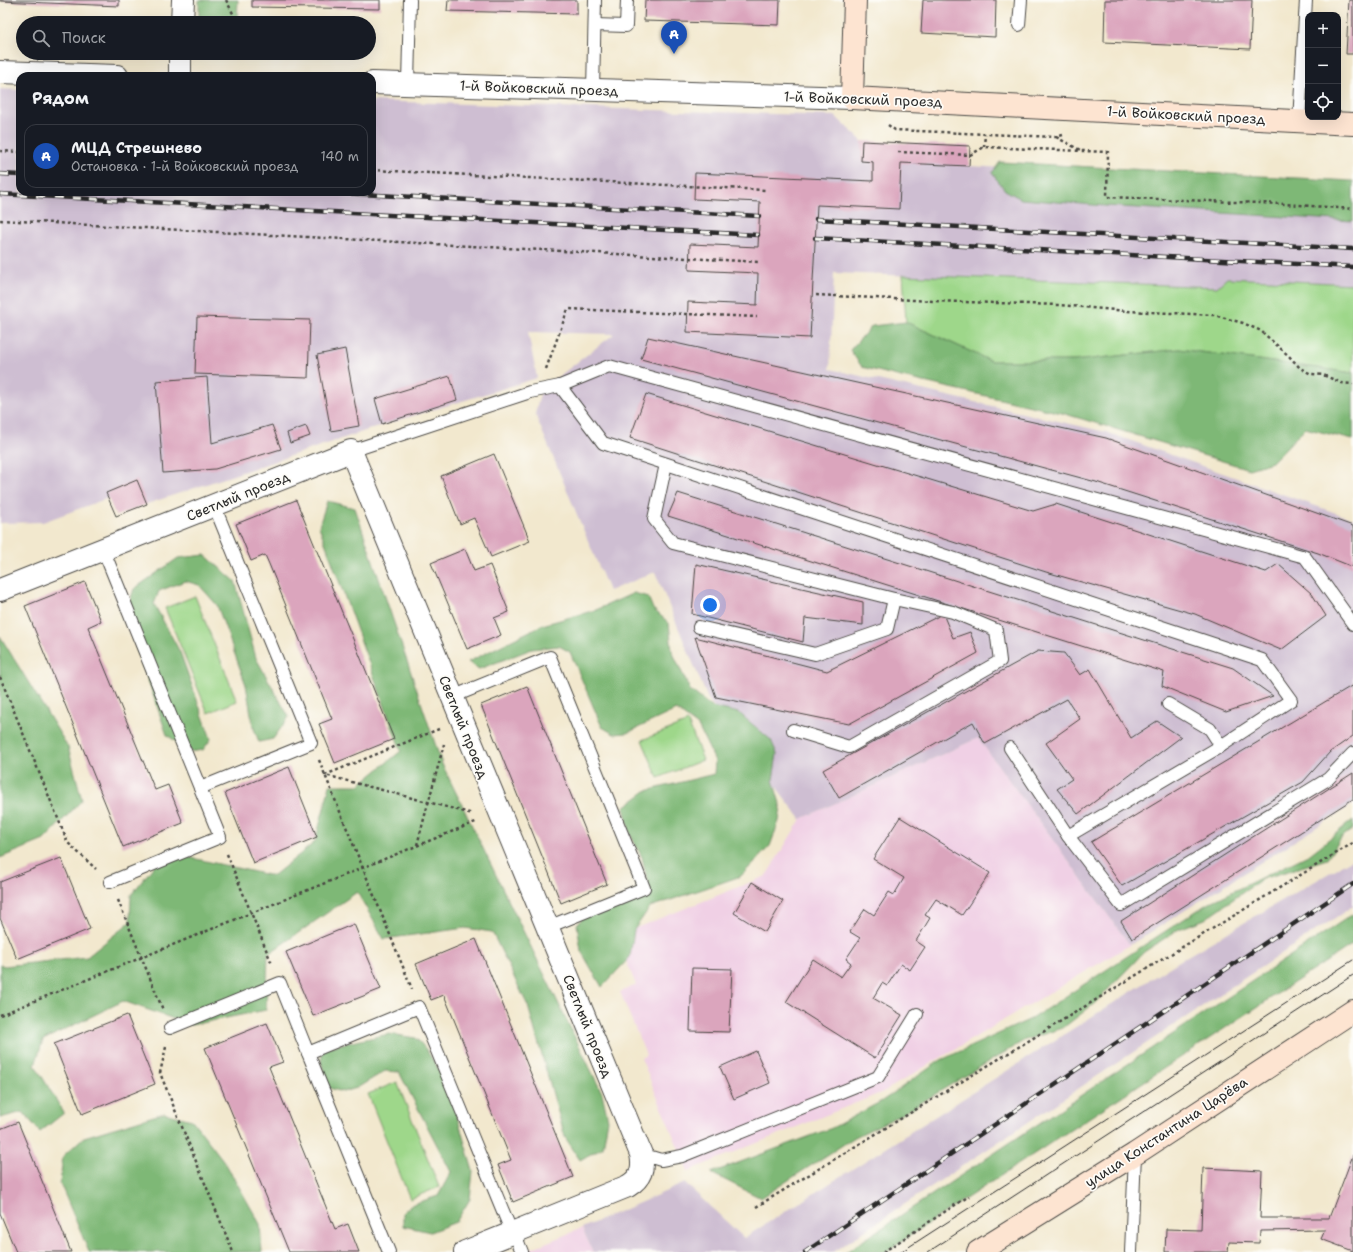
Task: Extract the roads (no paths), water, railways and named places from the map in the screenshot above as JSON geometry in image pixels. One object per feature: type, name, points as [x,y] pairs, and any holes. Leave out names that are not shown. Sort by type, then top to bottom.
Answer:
[{"type":"street","points":[[182,16],[183,0]]},
{"type":"street","points":[[852,98],[855,0]]},
{"type":"street","points":[[180,60],[180,72]]},
{"type":"street","points":[[0,72],[16,73]]},
{"type":"street","name":"1-й Войковский проезд","points":[[376,83],[852,98],[1353,124]]},
{"type":"street","name":"Светлый проезд","points":[[0,590],[350,451],[548,927],[641,1154],[643,1164],[636,1181],[628,1186],[516,1239],[465,1252]]},
{"type":"street","name":"улица Константина Царёва","points":[[978,1252],[1134,1154],[1353,1011]]},
{"type":"lane","points":[[408,84],[410,0]]},
{"type":"lane","points":[[593,90],[595,0]]},
{"type":"lane","points":[[595,25],[626,26],[627,0]]},
{"type":"lane","points":[[1019,25],[1021,0]]},
{"type":"lane","points":[[1299,121],[1306,0]]},
{"type":"lane","points":[[350,451],[530,392],[560,386],[609,366],[1305,557],[1353,624]]},
{"type":"lane","points":[[560,386],[603,443],[1262,660],[1291,700],[1221,746],[1068,836]]},
{"type":"lane","points":[[666,464],[654,519],[672,543],[894,599],[953,612],[996,630],[1000,662],[849,747],[793,730]]},
{"type":"lane","points":[[200,788],[311,743],[214,505]]},
{"type":"lane","points":[[103,549],[220,837],[110,882]]},
{"type":"lane","points":[[699,627],[815,654],[887,629],[894,599]]},
{"type":"lane","points":[[452,697],[550,657],[644,888],[548,927]]},
{"type":"lane","points":[[1168,704],[1210,729],[1221,746]]},
{"type":"lane","points":[[1010,748],[1068,836],[1121,905],[1328,779],[1353,753]]},
{"type":"lane","points":[[170,1028],[280,983],[389,1252]]},
{"type":"lane","points":[[308,1053],[419,1008],[516,1239]]},
{"type":"lane","points":[[641,1154],[661,1160],[682,1156],[878,1077],[917,1014]]},
{"type":"lane","points":[[1131,1252],[1134,1154]]},
{"type":"tram line","points":[[901,1252],[1353,960]]},
{"type":"tram line","points":[[928,1252],[1353,975]]},
{"type":"railway","points":[[0,174],[16,175]]},
{"type":"railway","points":[[0,194],[16,195]]},
{"type":"railway","points":[[376,195],[759,216]]},
{"type":"railway","points":[[37,196],[758,235]]},
{"type":"railway","points":[[816,219],[1353,249]]},
{"type":"railway","points":[[815,238],[1353,267]]},
{"type":"railway","points":[[805,1252],[1353,884]]},
{"type":"place","name":"МЦД Стрешнево","points":[[674,54]]}]
